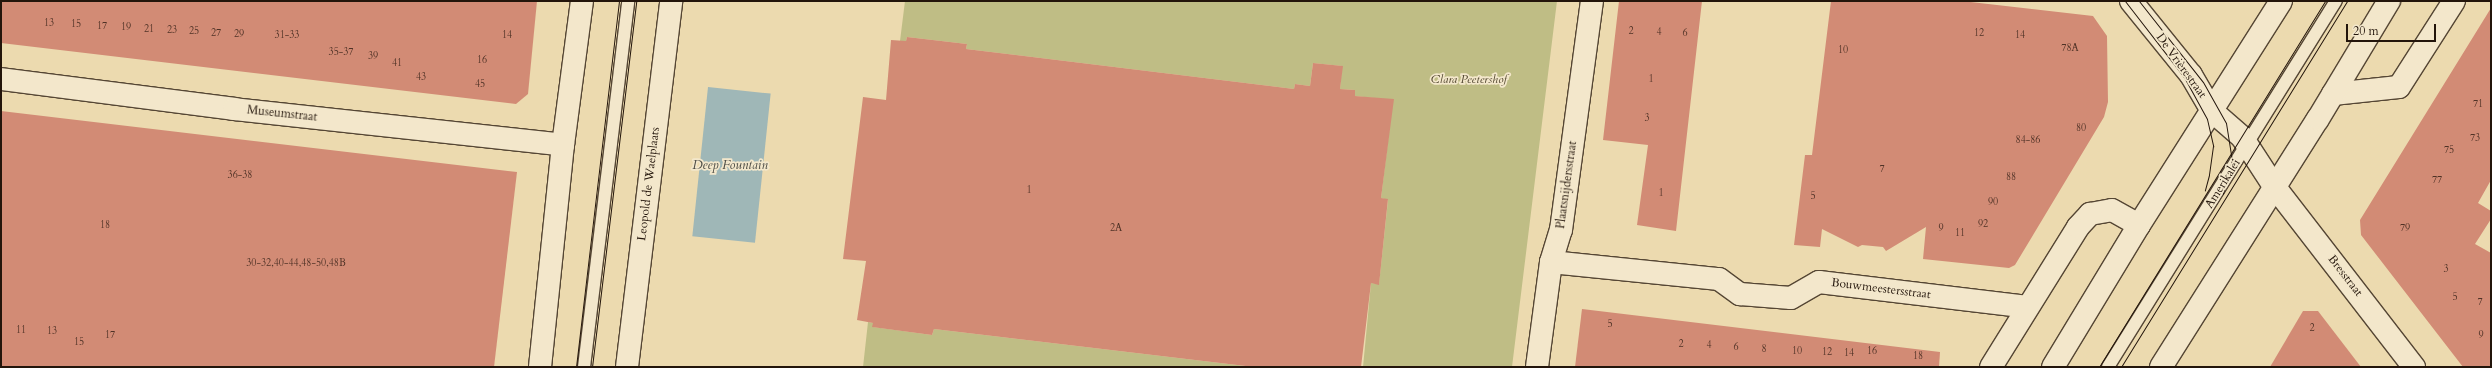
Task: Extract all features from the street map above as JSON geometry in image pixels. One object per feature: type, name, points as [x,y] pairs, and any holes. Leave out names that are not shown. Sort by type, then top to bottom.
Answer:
[{"type":"street","points":[[540,367],[563,145],[582,1]]},
{"type":"street","name":"Leopold de Waelplaats","points":[[627,367],[671,1]]},
{"type":"street","name":"Plaatsnijdersstraat","points":[[1537,367],[1551,262],[1562,230],[1592,1]]},
{"type":"street","name":"De Vrièrestraat","points":[[2131,1],[2190,75],[2212,111],[2248,145],[2274,186]]},
{"type":"street","points":[[2053,367],[2139,225],[2281,1]]},
{"type":"street","points":[[2161,367],[2333,94],[2389,1]]},
{"type":"street","points":[[2333,94],[2399,87],[2454,1]]},
{"type":"street","name":"Museumstraat","points":[[1,79],[234,109],[563,145]]},
{"type":"street","name":"Bresstraat","points":[[2274,186],[2414,367]]},
{"type":"street","points":[[1991,367],[2078,227],[2090,214],[2112,210],[2139,225]]},
{"type":"street","name":"Bouwmeestersstraat","points":[[1551,262],[1719,279],[1740,294],[1791,298],[1819,282],[2028,308]]},
{"type":"lane","points":[[584,367],[628,1]]},
{"type":"lane","name":"Amerikalei","points":[[2108,367],[2248,145],[2336,1]]},
{"type":"green space","name":"Clara Peetershof","points":[[905,1],[1557,1],[1512,367],[1363,367],[1371,283],[1379,284],[1388,200],[1381,198],[1393,100],[1355,96],[1355,90],[1340,89],[1342,66],[1313,63],[1310,86],[1295,84],[1294,89],[966,49],[967,44],[907,37],[906,41],[900,41]]},
{"type":"green space","points":[[868,322],[873,323],[873,327],[932,335],[934,329],[1254,367],[863,367]]},
{"type":"water","name":"Deep Fountain","points":[[708,87],[771,94],[755,243],[692,236]]},
{"type":"building","points":[[1,1],[537,1],[528,94],[516,104],[1,43]]},
{"type":"building","points":[[1619,1],[1702,1],[1676,231],[1637,225],[1648,145],[1603,140]]},
{"type":"building","points":[[1831,1],[1962,1],[2093,16],[2107,36],[2108,102],[2104,117],[2015,265],[2009,268],[1923,259],[1926,227],[1886,251],[1883,247],[1862,245],[1858,247],[1822,229],[1820,247],[1794,245],[1805,155],[1812,155]]},
{"type":"building","points":[[2491,8],[2491,180],[2478,203],[2491,211],[2491,219],[2475,244],[2491,253],[2491,367],[2463,367],[2361,235],[2360,220]]},
{"type":"building","points":[[907,37],[967,44],[966,49],[1294,89],[1295,84],[1310,86],[1313,63],[1343,66],[1340,89],[1355,90],[1355,96],[1394,99],[1381,198],[1388,199],[1379,285],[1371,283],[1361,367],[1254,367],[934,329],[932,335],[872,327],[873,323],[857,320],[866,261],[843,259],[863,97],[886,100],[891,40],[906,41]]},
{"type":"building","points":[[1,111],[517,172],[494,367],[1,367]]},
{"type":"building","points":[[1582,309],[1940,352],[1939,367],[1575,367]]},
{"type":"building","points":[[2303,311],[2318,311],[2361,367],[2270,367]]},
{"type":"tram line","points":[[576,367],[619,1]]},
{"type":"tram line","points":[[592,367],[636,1]]},
{"type":"tram line","points":[[2125,1],[2184,77],[2207,119],[2213,146],[2209,175],[2205,190]]},
{"type":"tram line","points":[[2139,1],[2203,82],[2226,123],[2232,160],[2223,194]]},
{"type":"tram line","points":[[2099,367],[2325,1]]},
{"type":"tram line","points":[[2121,367],[2347,1]]}]
